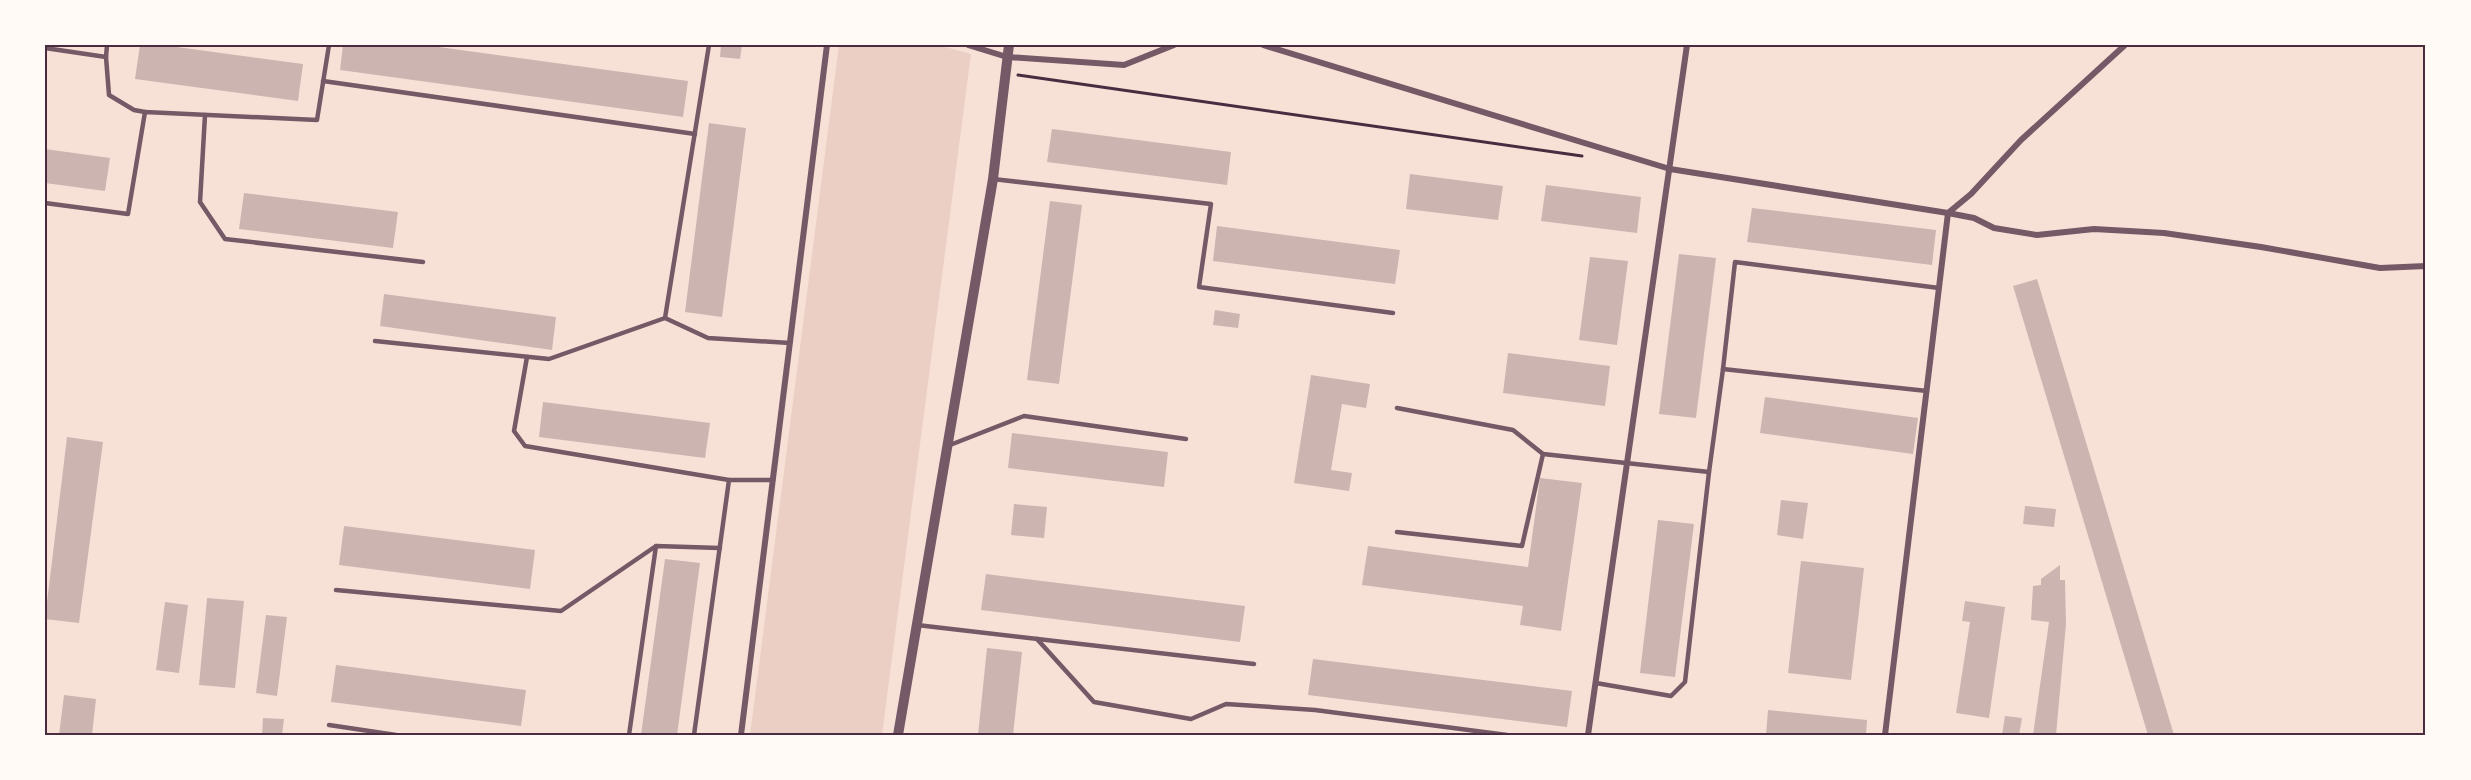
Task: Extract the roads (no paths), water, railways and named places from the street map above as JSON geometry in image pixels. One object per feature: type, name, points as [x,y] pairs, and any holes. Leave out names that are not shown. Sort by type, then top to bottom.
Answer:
[{"type":"street","points":[[741,735],[827,45]]},
{"type":"street","points":[[968,45],[1007,57],[1124,65],[1174,45]]},
{"type":"street","points":[[898,735],[993,179],[1009,45]]},
{"type":"street","points":[[1263,45],[1670,169],[1948,213],[1974,218],[1994,228],[2037,235],[2094,229],[2164,233],[2380,268],[2426,266]]},
{"type":"street","points":[[1588,735],[1687,45]]},
{"type":"street","points":[[1885,735],[1948,213],[1971,194],[2021,140],[2125,45]]},
{"type":"lane","points":[[107,45],[105,57],[109,95],[134,110],[316,120],[329,45]]},
{"type":"lane","points":[[665,318],[709,45]]},
{"type":"lane","points":[[45,48],[105,57]]},
{"type":"lane","points":[[323,81],[695,134]]},
{"type":"lane","points":[[45,203],[128,214],[145,112]]},
{"type":"lane","points":[[205,115],[200,202],[225,239],[423,262]]},
{"type":"lane","points":[[993,179],[1211,204],[1199,287],[1393,313]]},
{"type":"lane","points":[[1596,683],[1671,696],[1685,682],[1735,262],[1939,288]]},
{"type":"lane","points":[[375,341],[549,359],[665,318],[708,338],[790,343]]},
{"type":"lane","points":[[527,357],[514,431],[525,446],[729,480],[773,480]]},
{"type":"lane","points":[[1723,369],[1927,391]]},
{"type":"lane","points":[[1397,408],[1513,430],[1543,454],[1709,472]]},
{"type":"lane","points":[[948,446],[1023,416],[1186,439]]},
{"type":"lane","points":[[1397,532],[1522,546],[1543,454]]},
{"type":"lane","points":[[694,735],[729,480]]},
{"type":"lane","points":[[336,590],[561,611],[656,546],[720,548]]},
{"type":"lane","points":[[629,735],[656,546]]},
{"type":"lane","points":[[917,625],[1254,664]]},
{"type":"lane","points":[[1037,639],[1094,702],[1191,719],[1226,704],[1292,709],[1506,735]]},
{"type":"lane","points":[[329,725],[396,735]]}]
